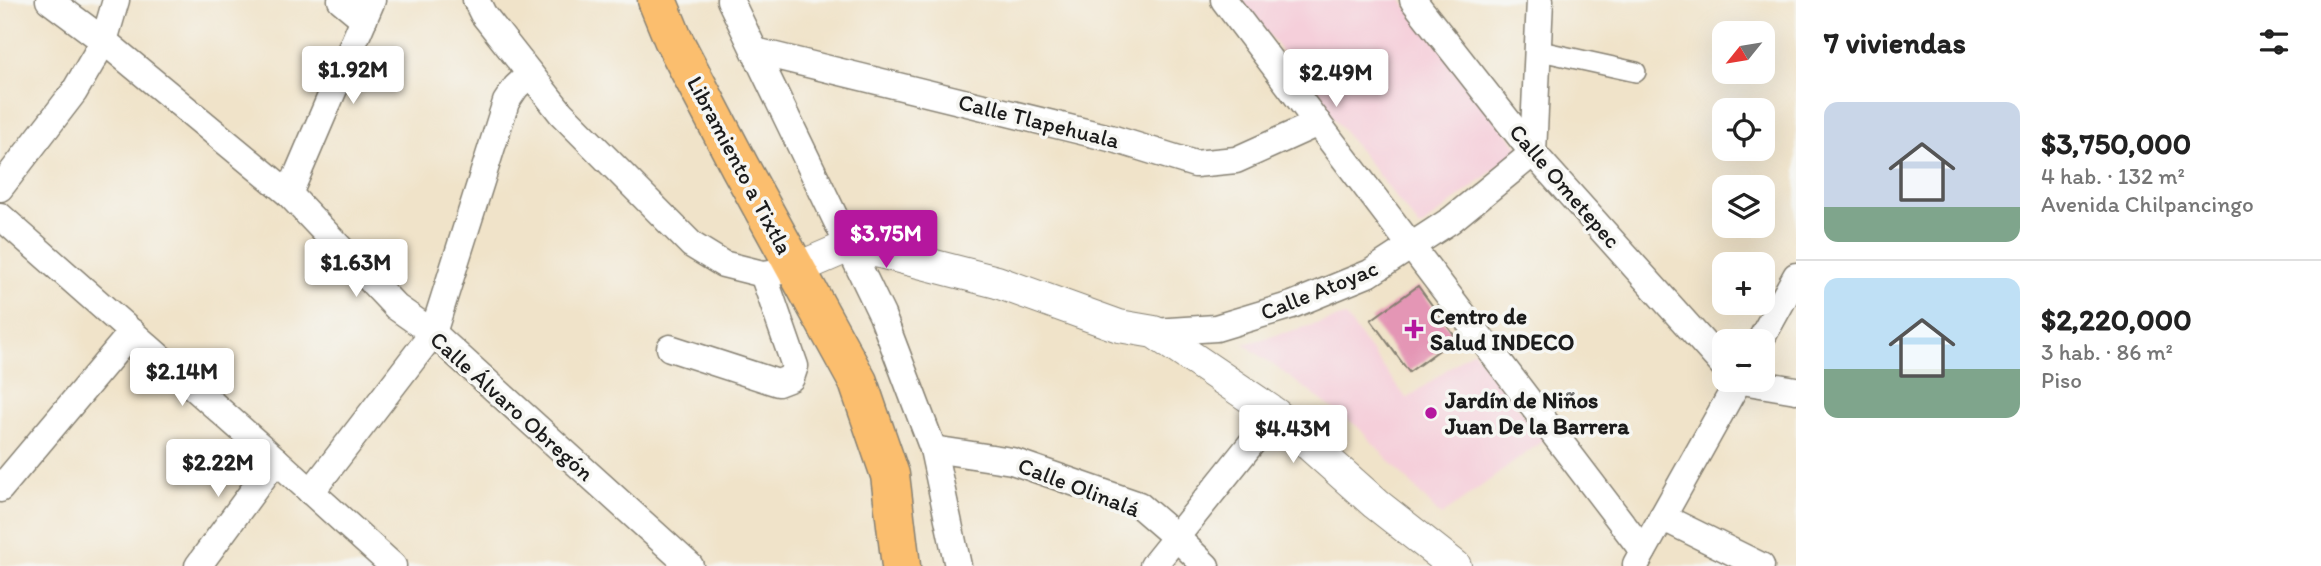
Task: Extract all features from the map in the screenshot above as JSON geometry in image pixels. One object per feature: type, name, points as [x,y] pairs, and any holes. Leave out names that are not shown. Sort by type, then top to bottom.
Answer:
[{"type":"main road","name":"Libramiento a Tixtla","points":[[657,0],[673,39],[740,167],[780,272],[858,382],[890,475],[901,566]]},
{"type":"street","name":"Calle Álvaro Obregón","points":[[49,0],[104,41],[289,194],[396,307],[433,333],[690,566]]},
{"type":"street","points":[[0,188],[74,92],[104,41],[117,0]]},
{"type":"street","points":[[289,194],[368,10],[341,0]]},
{"type":"street","points":[[476,0],[483,14],[561,113],[692,245],[723,264],[780,272],[847,247],[880,252],[997,282],[1119,326],[1154,332],[1275,414],[1376,504],[1455,566]]},
{"type":"street","points":[[730,0],[882,315],[933,449],[958,566]]},
{"type":"street","points":[[1223,0],[1411,245],[1639,558],[1726,392]]},
{"type":"street","name":"Calle Ometepec","points":[[1413,0],[1533,153],[1712,352]]},
{"type":"street","points":[[1533,153],[1540,0]]},
{"type":"street","points":[[1536,50],[1636,72]]},
{"type":"street","name":"Calle Tlapehuala","points":[[755,51],[1114,139],[1195,164],[1236,160],[1318,123]]},
{"type":"street","points":[[311,492],[433,333],[506,102],[516,87],[530,74]]},
{"type":"street","name":"Calle Atoyac","points":[[1154,332],[1216,328],[1292,305],[1370,273],[1451,220],[1533,153]]},
{"type":"street","points":[[0,216],[393,566]]},
{"type":"street","points":[[670,348],[778,383],[791,378],[795,366],[780,272]]},
{"type":"street","points":[[1767,329],[1796,276]]},
{"type":"street","points":[[0,489],[132,332]]},
{"type":"street","points":[[1775,386],[1796,390]]},
{"type":"street","points":[[1153,566],[1275,414]]},
{"type":"street","name":"Calle Olinalá","points":[[933,449],[1012,461],[1139,505],[1206,566]]},
{"type":"street","points":[[198,566],[276,460]]},
{"type":"street","points":[[1662,517],[1761,566]]},
{"type":"shaded area","points":[[1241,0],[1402,0],[1520,149],[1420,228]]},
{"type":"shaded area","name":"Jardín de Niños Juan De la Barrera","points":[[1345,316],[1407,399],[1473,350],[1544,440],[1441,516],[1358,427],[1244,344]]},
{"type":"building","name":"Centro de Salud INDECO","points":[[1418,286],[1456,338],[1409,372],[1371,320]]},
{"type":"place","name":"Centro de Salud INDECO","points":[[1414,329]]},
{"type":"place","name":"Jardín de Niños Juan De la Barrera","points":[[1431,413]]}]
